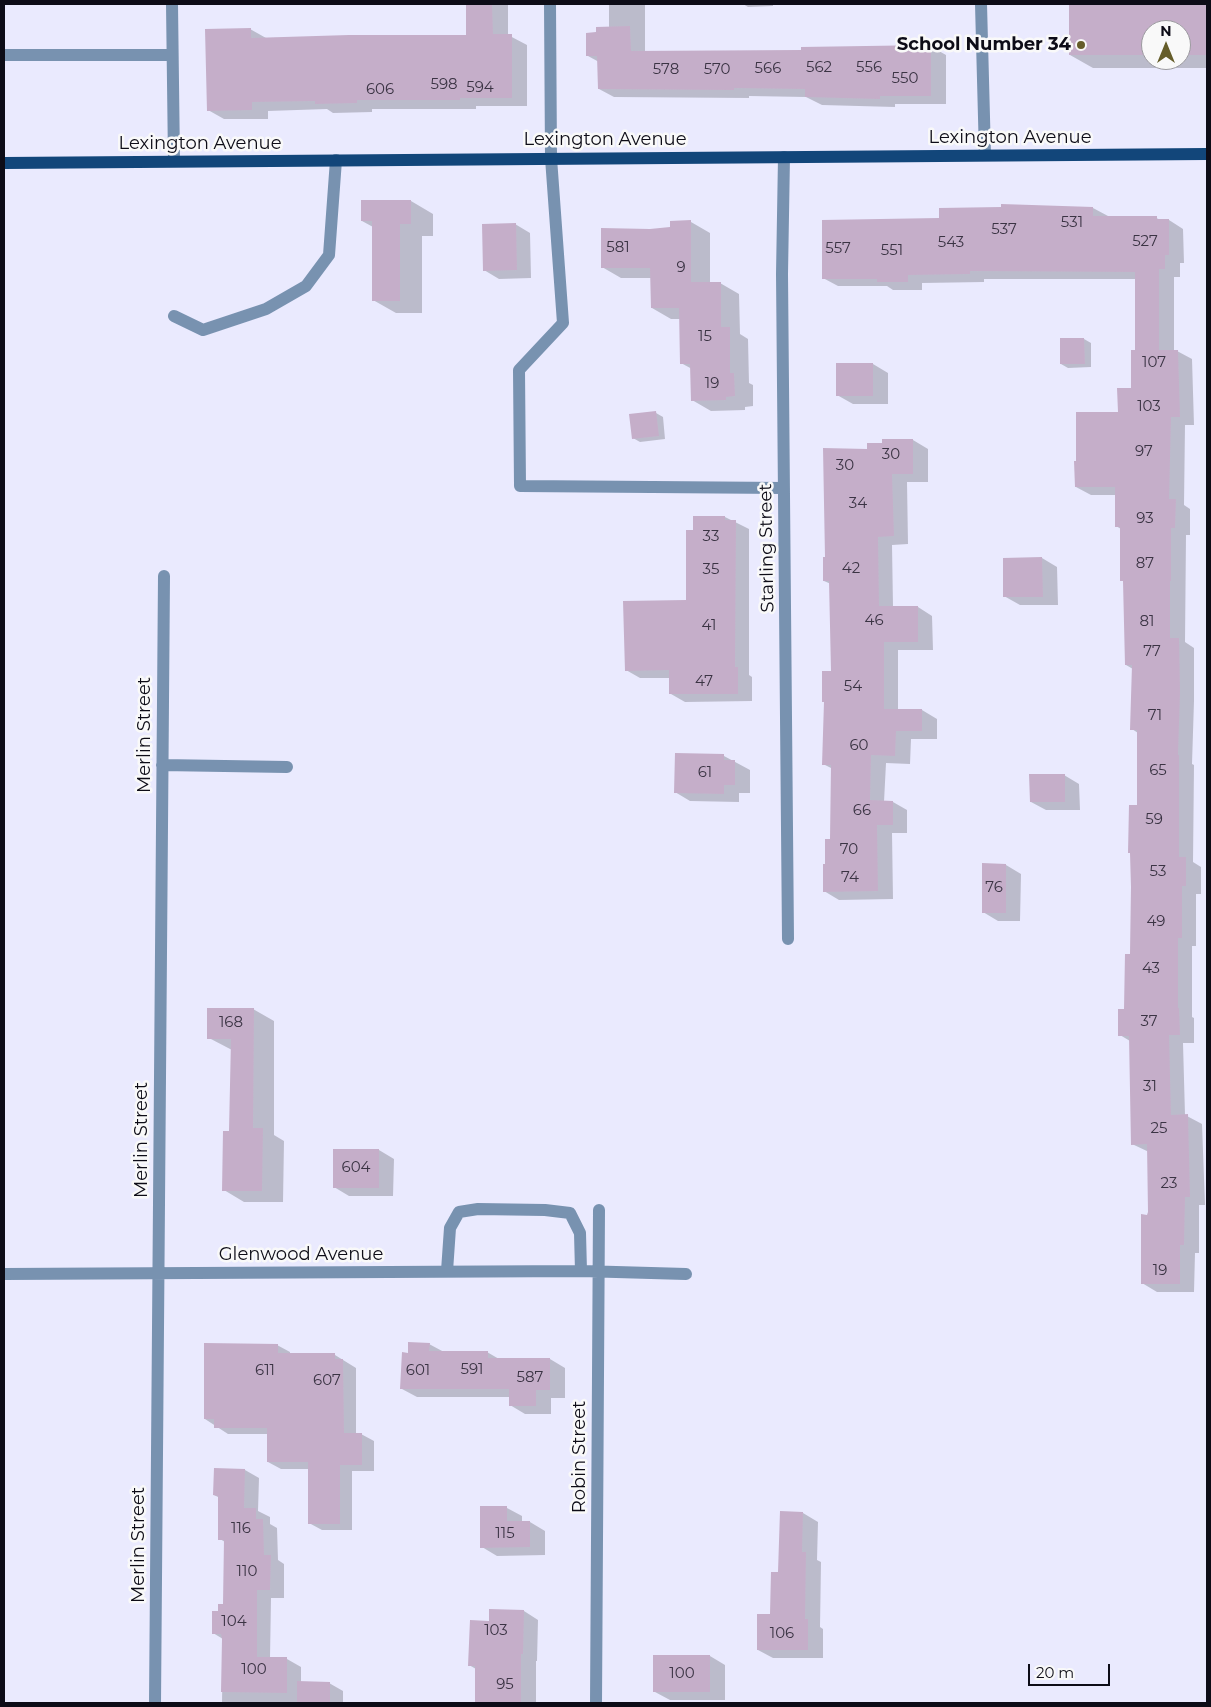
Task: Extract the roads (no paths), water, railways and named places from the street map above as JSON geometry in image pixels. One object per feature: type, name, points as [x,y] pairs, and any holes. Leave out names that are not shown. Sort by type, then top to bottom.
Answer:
[{"type":"main road","name":"Lexington Avenue","points":[[4,162],[1207,154]]},
{"type":"street","points":[[172,4],[174,161]]},
{"type":"street","points":[[550,4],[551,158],[563,323],[519,370],[520,486],[784,488]]},
{"type":"street","points":[[981,4],[985,155]]},
{"type":"street","points":[[4,55],[172,55]]},
{"type":"street","name":"Starling Street","points":[[784,157],[782,274],[788,939]]},
{"type":"street","points":[[174,316],[203,330],[266,309],[306,286],[329,254],[336,160]]},
{"type":"street","name":"Merlin Street","points":[[155,1703],[164,576]]},
{"type":"street","points":[[162,766],[287,767]]},
{"type":"street","points":[[447,1271],[450,1228],[459,1212],[478,1209],[545,1210],[570,1213],[580,1233],[581,1271]]},
{"type":"street","name":"Robin Street","points":[[596,1703],[599,1210]]},
{"type":"street","name":"Glenwood Avenue","points":[[4,1274],[447,1271],[599,1271],[686,1274]]},
{"type":"place","name":"School Number 34","points":[[1081,45]]}]
